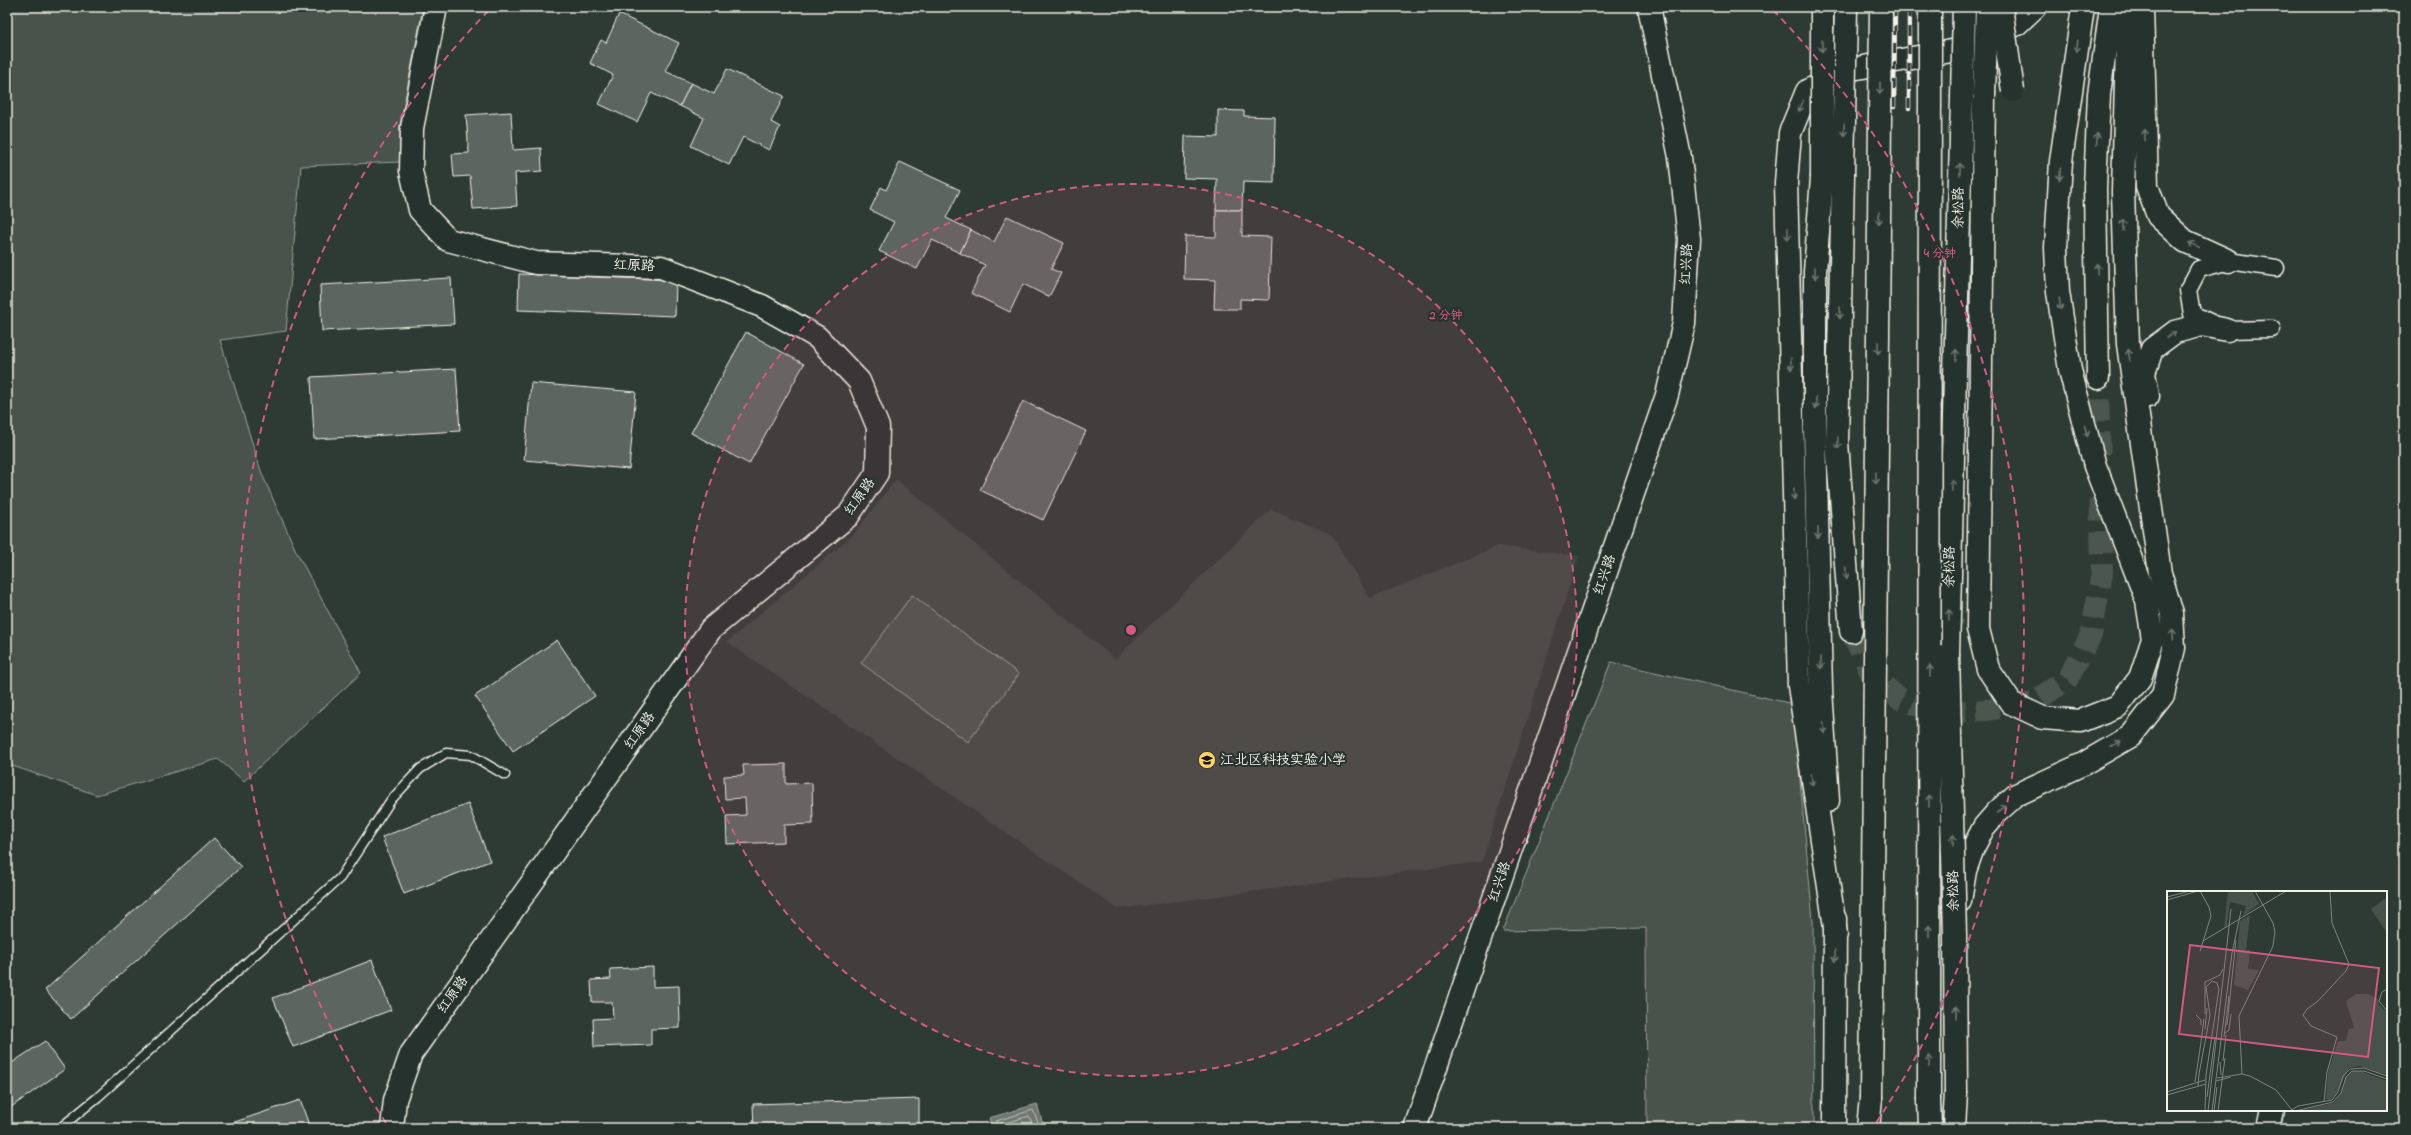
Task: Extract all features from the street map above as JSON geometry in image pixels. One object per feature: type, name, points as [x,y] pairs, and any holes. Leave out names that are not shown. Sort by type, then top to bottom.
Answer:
[{"type":"main road","name":"红原路","points":[[392,1128],[395,1100],[411,1054],[711,629],[848,516],[877,473],[878,427],[859,381],[817,337],[762,306],[661,267],[536,263],[448,240],[420,210],[411,171],[412,128],[436,7]]},
{"type":"main road","name":"红兴路","points":[[1415,1128],[1667,395],[1684,323],[1689,239],[1680,158],[1649,7]]},
{"type":"main road","points":[[1822,7],[1822,178],[1815,272],[1815,429],[1821,689],[1836,934],[1834,1128]]},
{"type":"main road","points":[[1846,7],[1837,442],[1850,630]]},
{"type":"main road","points":[[1868,1128],[1871,1098],[1880,7]]},
{"type":"main road","name":"余松路","points":[[1930,7],[1930,1128]]},
{"type":"main road","name":"余松路","points":[[1954,1128],[1956,1093],[1955,935],[1948,654],[1964,7]]},
{"type":"main road","points":[[1986,7],[1978,629],[1988,669],[2011,703],[2043,718],[2080,721],[2118,706],[2140,678],[2153,639],[2147,601],[2095,466],[2070,370],[2058,292],[2056,248],[2061,161],[2083,7]]},
{"type":"main road","points":[[2001,7],[2012,90]]},
{"type":"main road","points":[[1836,934],[1798,686],[1786,183],[1790,133],[1807,92],[1852,69],[1973,47],[2017,24],[2035,7]]},
{"type":"main road","points":[[2098,378],[2095,187],[2099,94],[2111,7]]},
{"type":"main road","points":[[2128,7],[2123,192],[2128,344],[2160,573],[2172,614]]},
{"type":"main road","points":[[2142,7],[2147,186],[2158,216],[2185,241],[2229,261]]},
{"type":"main road","points":[[1955,935],[1965,872],[1973,848],[1984,827],[1997,812],[2016,795],[2083,764],[2131,736],[2163,695],[2174,648],[2171,555],[2144,373],[2152,348],[2175,332],[2202,325],[2227,330]]},
{"type":"main road","points":[[2268,1128],[2272,1111]]},
{"type":"street","points":[[2272,329],[2227,330],[2192,314],[2188,290],[2199,269],[2229,261],[2276,268]]},
{"type":"lane","points":[[60,1128],[98,1097],[340,878],[391,800],[420,769],[446,753],[471,755],[505,775]]},
{"type":"shaded area","points":[[7,7],[423,7],[400,125],[400,162],[301,166],[286,331],[220,340],[262,474],[296,551],[361,673],[244,781],[218,759],[97,795],[7,764]]},
{"type":"shaded area","name":"江北区科技实验小学","points":[[896,479],[1115,659],[1271,509],[1331,534],[1370,598],[1498,546],[1579,556],[1482,862],[1118,909],[727,642],[854,534]]},
{"type":"shaded area","points":[[912,595],[1019,674],[968,742],[861,663]]},
{"type":"shaded area","points":[[1611,662],[1793,704],[1813,921],[1814,1128],[1647,1128],[1646,928],[1503,931]]},
{"type":"water","points":[[1037,1104],[1044,1128],[992,1128],[989,1118]]},
{"type":"building","points":[[619,14],[679,43],[665,71],[691,83],[680,106],[651,93],[637,122],[599,104],[613,75],[590,63],[601,40],[606,43]]},
{"type":"building","points":[[727,69],[784,96],[771,122],[780,127],[769,150],[743,137],[729,165],[691,146],[704,118],[680,106],[691,83],[714,94]]},
{"type":"building","points":[[1218,110],[1244,111],[1244,116],[1275,117],[1274,183],[1243,182],[1242,210],[1216,210],[1217,179],[1184,178],[1185,136],[1218,137]]},
{"type":"building","points":[[511,112],[513,150],[541,148],[542,171],[515,173],[517,206],[473,209],[470,176],[454,177],[452,154],[469,153],[466,115]]},
{"type":"building","points":[[900,162],[960,190],[946,218],[971,230],[960,253],[932,240],[917,269],[879,251],[894,222],[870,210],[881,187],[886,190]]},
{"type":"building","points":[[1216,210],[1242,210],[1242,236],[1271,237],[1269,300],[1240,299],[1240,309],[1214,309],[1215,280],[1184,279],[1185,236],[1216,237]]},
{"type":"building","points":[[1007,216],[1064,243],[1051,269],[1061,273],[1049,297],[1023,284],[1010,312],[971,293],[985,265],[960,253],[971,230],[994,242]]},
{"type":"building","points":[[519,274],[676,280],[675,316],[518,310]]},
{"type":"building","points":[[451,278],[454,324],[322,331],[320,285]]},
{"type":"building","points":[[746,332],[804,364],[749,464],[691,433]]},
{"type":"building","points":[[456,369],[460,431],[314,439],[311,377]]},
{"type":"building","points":[[531,383],[636,392],[629,469],[524,460]]},
{"type":"building","points":[[1023,401],[1086,431],[1043,520],[980,490]]},
{"type":"building","points":[[557,640],[595,696],[513,751],[475,696]]},
{"type":"building","points":[[786,764],[786,784],[812,783],[813,824],[784,825],[784,842],[727,844],[726,816],[746,815],[745,798],[725,799],[724,776],[744,775],[743,765]]},
{"type":"building","points":[[468,804],[490,861],[404,894],[382,837]]},
{"type":"building","points":[[214,838],[241,867],[71,1019],[45,990]]},
{"type":"building","points":[[372,960],[391,1010],[293,1047],[273,998]]},
{"type":"building","points":[[653,967],[653,987],[679,986],[680,1028],[651,1029],[651,1045],[594,1047],[593,1019],[613,1018],[612,1002],[592,1002],[591,980],[611,979],[610,969]]},
{"type":"building","points":[[45,1041],[65,1069],[7,1110],[7,1066]]},
{"type":"building","points":[[919,1099],[919,1128],[754,1128],[753,1104]]},
{"type":"building","points":[[300,1100],[310,1128],[217,1128]]},
{"type":"tunnel","points":[[1851,631],[1871,673],[1898,698],[1939,713],[1987,710],[2033,703],[2068,678],[2091,635],[2102,573],[2098,378]]},
{"type":"railway","points":[[1894,107],[1895,7]]},
{"type":"railway","points":[[1909,7],[1909,108]]},
{"type":"place","name":"江北区科技实验小学","points":[[1207,760]]}]
